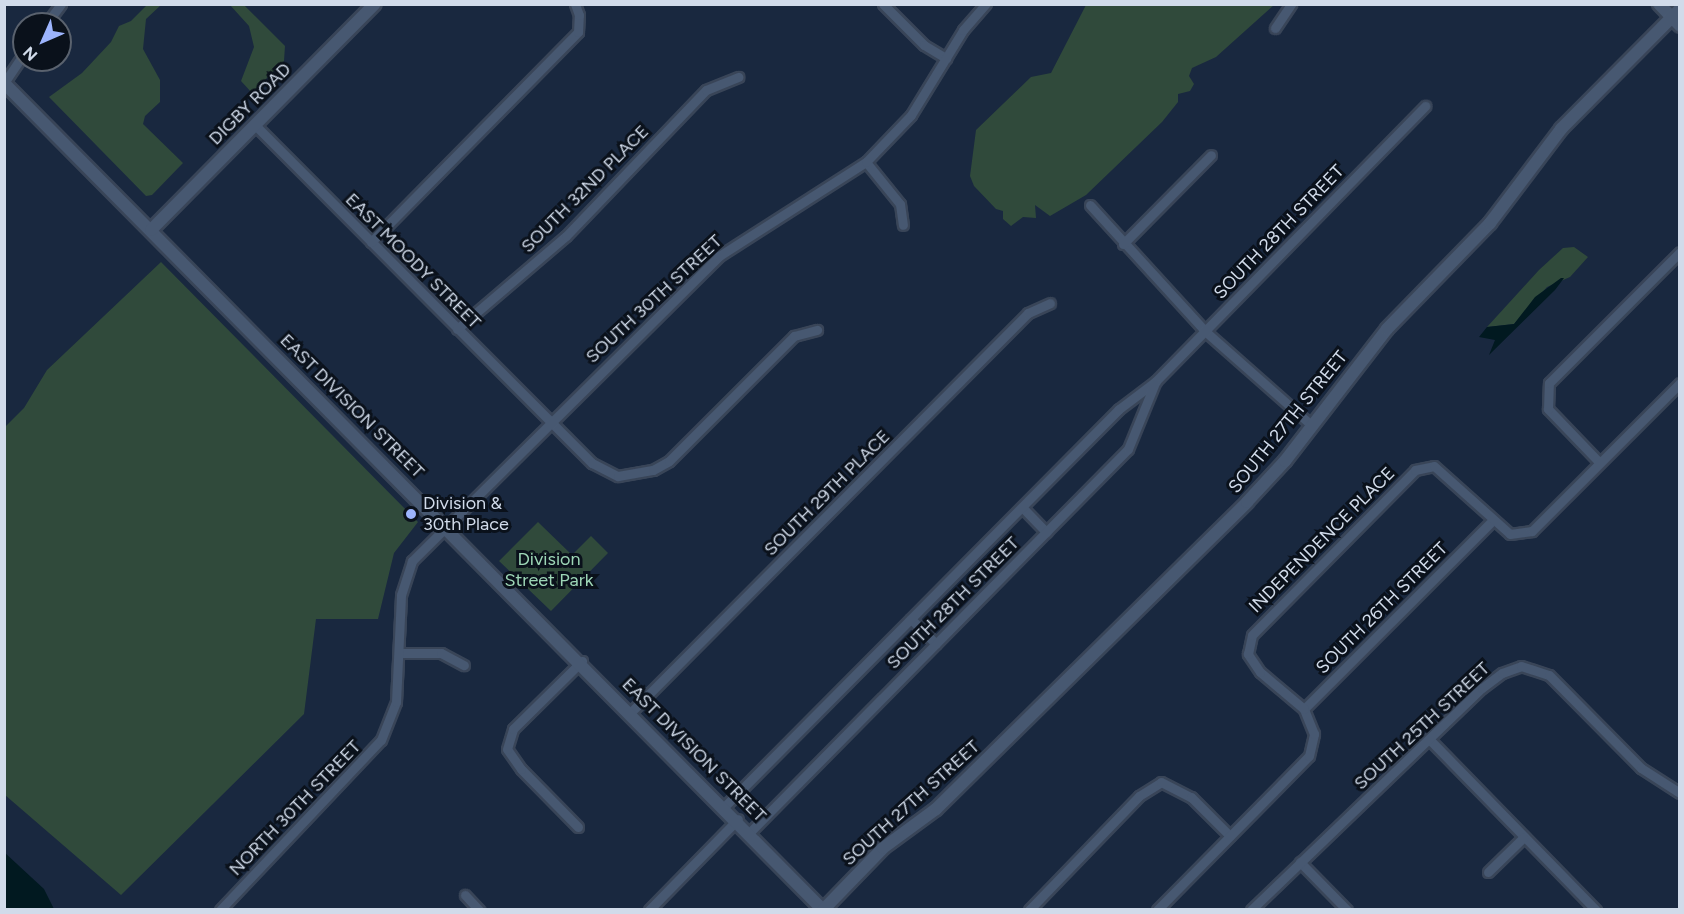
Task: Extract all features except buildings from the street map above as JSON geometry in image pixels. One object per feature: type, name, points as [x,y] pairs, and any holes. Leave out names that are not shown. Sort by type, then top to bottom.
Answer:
[{"type":"street","name":"DIGBY ROAD","points":[[151,230],[375,4]]},
{"type":"street","points":[[371,242],[578,32],[579,15],[574,4]]},
{"type":"street","points":[[883,4],[924,45],[946,58]]},
{"type":"street","name":"SOUTH 30TH STREET","points":[[445,525],[549,420],[719,256],[866,162],[911,115],[963,30],[987,4]]},
{"type":"street","points":[[1275,28],[1291,4]]},
{"type":"street","points":[[1659,4],[1677,17]]},
{"type":"street","name":"SOUTH 27TH STREET","points":[[823,909],[883,848],[936,809],[1247,502],[1285,461],[1310,424],[1387,329],[1490,223],[1561,129],[1677,17]]},
{"type":"street","name":"SOUTH 32ND PLACE","points":[[457,329],[566,236],[706,90],[738,77]]},
{"type":"street","name":"EAST DIVISION STREET","points":[[4,83],[738,819],[823,909]]},
{"type":"street","name":"SOUTH 28TH STREET","points":[[725,806],[1119,409],[1156,381],[1425,106]]},
{"type":"street","name":"EAST MOODY STREET","points":[[254,124],[592,463],[618,476],[653,471],[669,461],[794,336],[817,330]]},
{"type":"street","points":[[1123,244],[1211,155]]},
{"type":"street","points":[[866,162],[900,204],[903,225]]},
{"type":"street","points":[[1090,205],[1123,244],[1205,331],[1310,424]]},
{"type":"street","points":[[1599,462],[1548,409],[1549,383],[1680,252]]},
{"type":"street","name":"SOUTH 29TH PLACE","points":[[631,712],[1028,313],[1050,303]]},
{"type":"street","name":"SOUTH 28TH STREET","points":[[750,832],[1128,450],[1156,381]]},
{"type":"street","points":[[1492,521],[1510,534],[1532,531],[1680,383]]},
{"type":"street","name":"INDEPENDENCE PLACE","points":[[1304,709],[1260,672],[1248,654],[1252,635],[1415,470],[1434,466],[1458,484],[1492,521]]},
{"type":"street","points":[[1022,507],[1046,532]]},
{"type":"street","name":"SOUTH 26TH STREET","points":[[1304,709],[1492,521]]},
{"type":"street","name":"NORTH 30TH STREET","points":[[220,909],[381,740],[396,702],[401,653],[401,595],[412,561],[445,525]]},
{"type":"street","points":[[911,619],[936,644]]},
{"type":"street","points":[[401,653],[441,653],[464,665]]},
{"type":"street","points":[[578,828],[521,769],[507,749],[513,729],[582,662]]},
{"type":"street","name":"SOUTH 25TH STREET","points":[[1251,909],[1502,673],[1521,666],[1549,675],[1641,768],[1680,793]]},
{"type":"street","points":[[1157,909],[1309,756],[1314,734],[1304,709]]},
{"type":"street","points":[[1430,740],[1523,838],[1596,909]]},
{"type":"street","points":[[1029,909],[1139,796],[1161,782],[1191,796],[1230,836]]},
{"type":"street","points":[[649,909],[738,819]]},
{"type":"street","points":[[1488,872],[1523,838]]},
{"type":"street","points":[[1300,862],[1347,909]]},
{"type":"street","points":[[465,895],[479,909]]},
{"type":"green space","points":[[147,5],[161,5],[146,19],[143,49],[160,80],[160,102],[145,116],[143,124],[183,163],[152,195],[146,196],[49,97],[82,73],[111,42],[119,26],[131,21]]},
{"type":"green space","points":[[230,5],[244,5],[285,46],[284,61],[252,93],[241,81],[254,47],[249,26]]},
{"type":"green space","points":[[1086,5],[1274,5],[1216,57],[1192,68],[1189,76],[1194,84],[1190,91],[1178,94],[1178,102],[1162,122],[1086,195],[1050,216],[1035,205],[1036,218],[1023,217],[1011,226],[1003,219],[1003,211],[996,209],[974,186],[970,176],[976,130],[1031,77],[1051,73]]},
{"type":"green space","points":[[1574,247],[1588,257],[1570,277],[1547,287],[1514,324],[1487,327],[1539,270],[1563,248]]},
{"type":"green space","points":[[161,262],[418,522],[394,553],[378,619],[316,619],[304,714],[121,895],[5,795],[5,427],[24,408],[47,370]]},
{"type":"green space","name":"Division Street Park","points":[[538,522],[572,555],[591,536],[608,553],[551,611],[499,561]]},
{"type":"water","points":[[1564,278],[1555,290],[1489,355],[1495,340],[1479,337],[1487,327],[1514,324],[1535,297]]},
{"type":"water","points":[[4,852],[44,889],[54,909],[5,909]]},
{"type":"place","name":"Division & 30th Place","points":[[411,514]]}]
